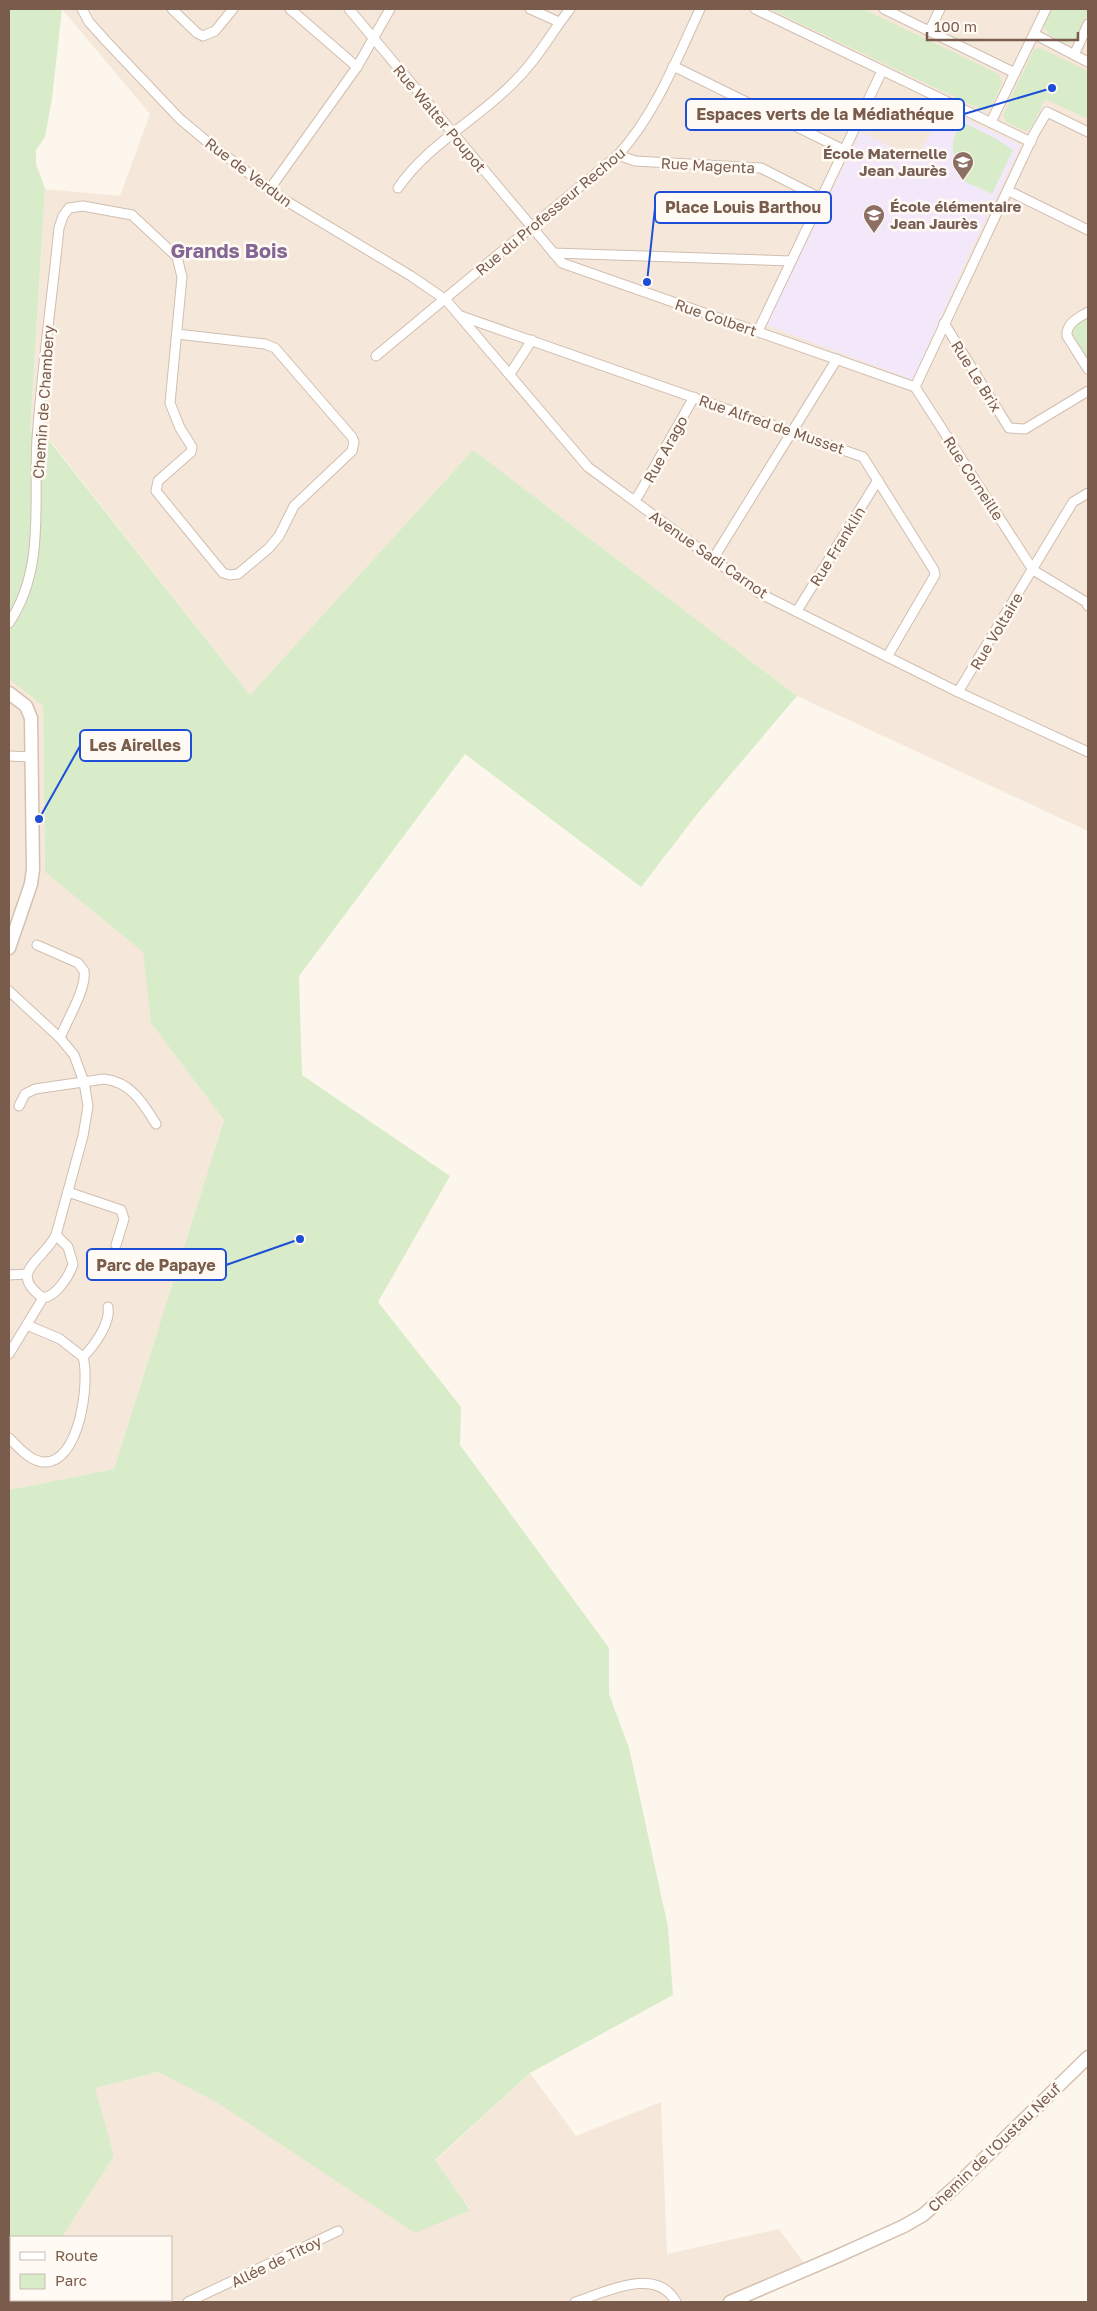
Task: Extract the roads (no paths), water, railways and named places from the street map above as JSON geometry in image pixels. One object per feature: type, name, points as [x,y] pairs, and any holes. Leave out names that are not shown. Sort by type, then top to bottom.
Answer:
[{"type":"street","name":"Rue de Verdun","points":[[82,9],[94,28],[180,119],[269,190],[411,276],[446,300]]},
{"type":"street","points":[[172,9],[197,33],[203,36],[216,31],[233,9]]},
{"type":"street","points":[[290,9],[357,67]]},
{"type":"street","name":"Rue Walter Poupot","points":[[348,9],[531,228]]},
{"type":"street","points":[[269,190],[357,67],[390,9]]},
{"type":"street","points":[[530,9],[559,22]]},
{"type":"street","points":[[398,188],[411,168],[453,135],[514,82],[543,49],[559,22],[570,9]]},
{"type":"street","name":"Rue du Professeur Rechou","points":[[376,356],[446,300],[618,155],[634,139],[673,66],[700,9]]},
{"type":"street","points":[[756,9],[1031,142]]},
{"type":"street","points":[[884,9],[1015,73]]},
{"type":"street","points":[[930,30],[940,9]]},
{"type":"street","points":[[991,122],[1046,9]]},
{"type":"street","points":[[1074,55],[1088,24]]},
{"type":"street","points":[[1034,34],[1088,62]]},
{"type":"street","points":[[673,66],[844,150]]},
{"type":"street","points":[[758,331],[882,71]]},
{"type":"street","points":[[915,387],[944,323],[1047,112],[1088,132]]},
{"type":"street","name":"Rue Magenta","points":[[618,155],[635,161],[761,168],[822,199]]},
{"type":"street","points":[[1009,191],[1088,230]]},
{"type":"street","name":"Chemin de Chambery","points":[[9,623],[21,601],[36,544],[37,440],[59,228],[62,216],[69,208],[83,206],[132,216],[177,257],[182,272],[177,334]]},
{"type":"street","name":"Rue Colbert","points":[[531,228],[562,263],[915,387]]},
{"type":"street","points":[[553,252],[791,261]]},
{"type":"street","name":"Avenue Sadi Carnot","points":[[446,300],[588,467],[759,593],[958,692],[1088,752]]},
{"type":"street","points":[[1088,312],[1068,325],[1066,336],[1088,369]]},
{"type":"street","name":"Rue Alfred de Musset","points":[[461,316],[792,430],[863,457],[935,576],[887,657]]},
{"type":"street","name":"Rue Le Brix","points":[[944,323],[1009,428],[1025,429],[1088,391]]},
{"type":"street","points":[[177,334],[265,344],[275,348],[354,442],[348,456],[294,506],[274,542],[234,575],[223,573],[156,491],[158,481],[191,452],[192,447],[176,422],[170,403],[177,334]]},
{"type":"street","points":[[510,374],[532,340]]},
{"type":"street","points":[[713,559],[836,359]]},
{"type":"street","name":"Rue Corneille","points":[[915,387],[1033,570]]},
{"type":"street","name":"Rue Arago","points":[[633,500],[638,496],[694,397]]},
{"type":"street","name":"Rue Franklin","points":[[797,612],[878,480]]},
{"type":"street","name":"Rue Voltaire","points":[[958,692],[1073,502],[1088,493]]},
{"type":"street","points":[[1033,570],[1086,602],[1088,606]]},
{"type":"street","points":[[9,693],[26,706],[30,712],[33,869],[31,884],[9,948]]},
{"type":"street","points":[[9,756],[32,757]]},
{"type":"street","points":[[37,945],[78,963],[84,971],[84,989],[73,1005],[60,1038]]},
{"type":"street","points":[[9,991],[60,1038],[74,1056],[84,1082],[88,1106],[56,1235],[26,1274],[26,1279],[35,1293],[42,1298]]},
{"type":"street","points":[[19,1106],[25,1094],[35,1089],[104,1079],[114,1080],[138,1095],[156,1124]]},
{"type":"street","points":[[68,1192],[121,1210],[124,1219],[116,1245]]},
{"type":"street","points":[[9,1354],[42,1298],[51,1295],[61,1285],[73,1264],[68,1247],[56,1235]]},
{"type":"street","points":[[9,1276],[26,1274]]},
{"type":"street","points":[[83,1357],[107,1320],[110,1314],[108,1307]]},
{"type":"street","points":[[9,1438],[30,1456],[45,1462],[52,1461],[65,1451],[76,1428],[85,1397],[86,1385],[83,1357],[60,1339],[27,1326]]},
{"type":"street","name":"Chemin de l'Oustau Neuf","points":[[730,2302],[856,2248],[923,2215],[955,2188],[1088,2057]]},
{"type":"street","name":"Allée de Titoy","points":[[188,2302],[338,2231]]},
{"type":"street","points":[[575,2302],[633,2284],[644,2283],[664,2288],[676,2302]]},
{"type":"place","name":"Espaces verts de la Médiathéque","points":[[1052,88]]},
{"type":"place","name":"École Maternelle Jean Jaurès","points":[[963,181]]},
{"type":"place","name":"École élémentaire Jean Jaurès","points":[[874,234]]},
{"type":"place","name":"Place Louis Barthou","points":[[647,282]]},
{"type":"place","name":"Les Airelles","points":[[39,819]]},
{"type":"place","name":"Parc de Papaye","points":[[300,1239]]},
{"type":"district","name":"Grands Bois","points":[[229,250]]}]
